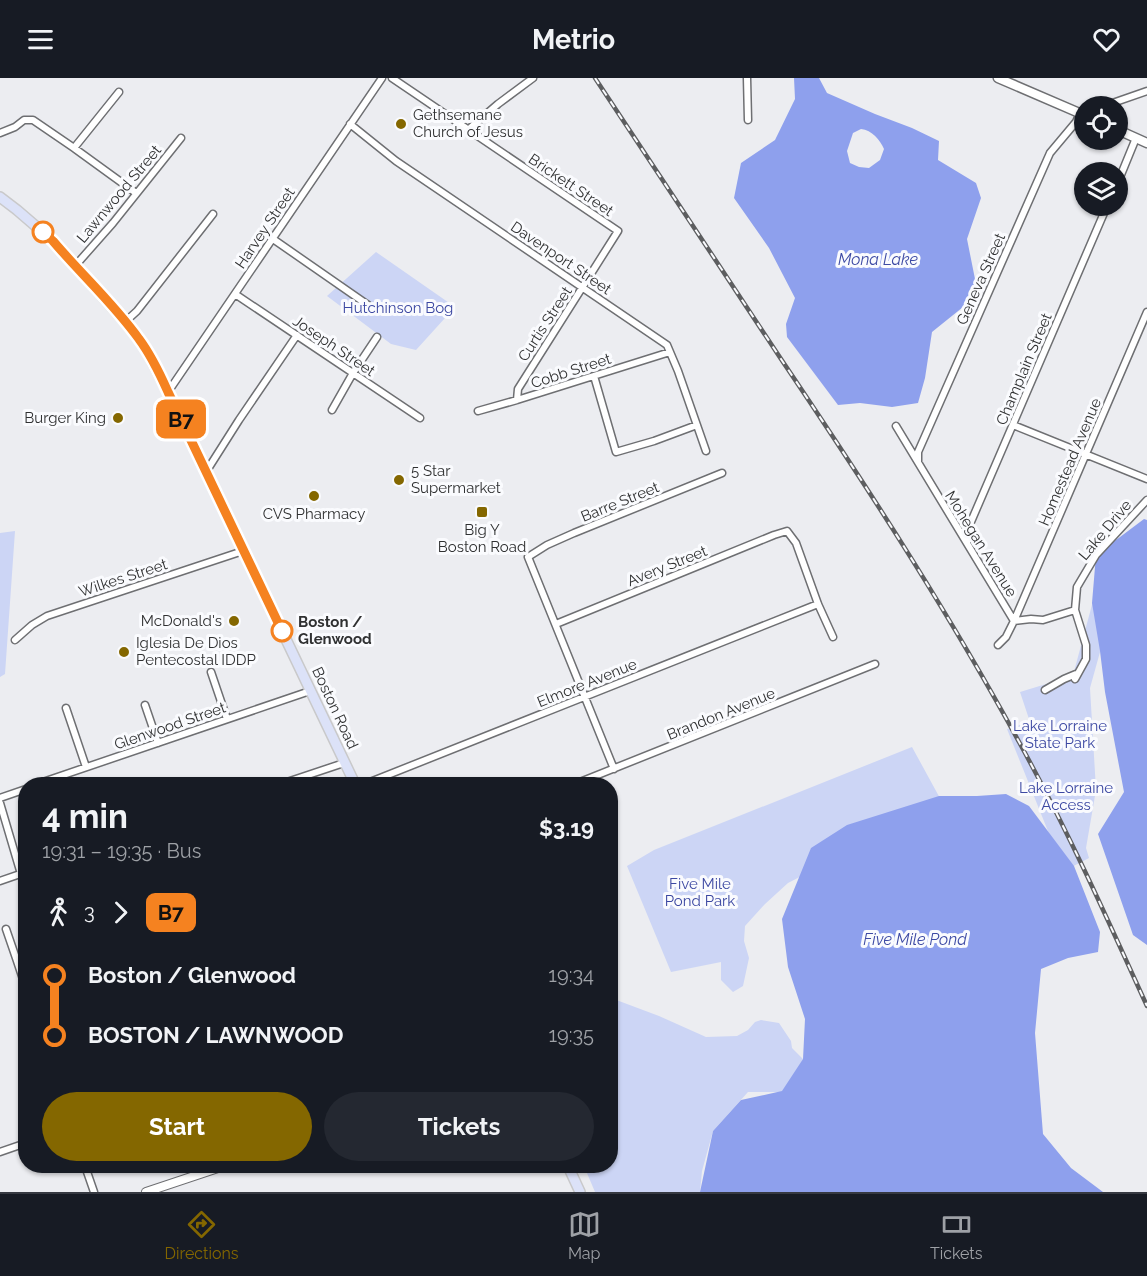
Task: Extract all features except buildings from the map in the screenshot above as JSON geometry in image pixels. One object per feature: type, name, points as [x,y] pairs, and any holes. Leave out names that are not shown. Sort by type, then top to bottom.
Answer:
[{"type":"main road","points":[[998,78],[1018,82],[1074,110]]},
{"type":"main road","points":[[1128,134],[1147,143]]},
{"type":"main road","name":"Boston Road","points":[[0,197],[53,241],[144,346],[351,777]]},
{"type":"main road","points":[[571,1173],[580,1192]]},
{"type":"street","name":"Harvey Street","points":[[168,392],[382,78]]},
{"type":"street","name":"Brickett Street","points":[[392,78],[618,231]]},
{"type":"street","points":[[469,129],[533,78]]},
{"type":"street","points":[[747,78],[748,120]]},
{"type":"street","points":[[1128,98],[1147,91]]},
{"type":"street","points":[[74,147],[119,92]]},
{"type":"street","points":[[0,133],[15,127],[24,120],[33,120],[136,193]]},
{"type":"street","name":"Davenport Street","points":[[350,124],[396,161],[667,345],[706,451]]},
{"type":"street","name":"Geneva Street","points":[[918,462],[918,452],[1050,153],[1074,124]]},
{"type":"street","name":"Lawnwood Street","points":[[75,266],[181,138]]},
{"type":"street","points":[[1126,162],[1136,138]]},
{"type":"street","points":[[125,322],[137,311],[213,214]]},
{"type":"street","name":"Champlain Street","points":[[967,542],[967,531],[1103,216]]},
{"type":"street","name":"Curtis Street","points":[[517,400],[518,389],[618,231]]},
{"type":"street","points":[[273,238],[368,305]]},
{"type":"street","name":"Joseph Street","points":[[235,294],[420,418]]},
{"type":"street","name":"Homestead Avenue","points":[[998,645],[1006,637],[1014,621],[1147,312]]},
{"type":"street","points":[[206,472],[297,335]]},
{"type":"street","points":[[332,410],[353,373],[377,338]]},
{"type":"street","name":"Cobb Street","points":[[478,411],[670,352]]},
{"type":"street","points":[[594,376],[616,452],[697,425]]},
{"type":"street","points":[[1013,424],[1147,479]]},
{"type":"street","name":"Mohegan Avenue","points":[[896,426],[1014,621],[1043,620],[1075,610]]},
{"type":"street","name":"Barre Street","points":[[556,624],[528,556],[573,533],[722,473]]},
{"type":"street","name":"Lake Drive","points":[[1044,690],[1064,679],[1076,677],[1086,659],[1086,645],[1075,610],[1077,587],[1096,555],[1147,500]]},
{"type":"street","name":"Avery Street","points":[[556,624],[787,531],[796,543],[818,604]]},
{"type":"street","name":"Wilkes Street","points":[[15,640],[47,616],[243,551]]},
{"type":"street","points":[[818,604],[833,637]]},
{"type":"street","name":"Elmore Avenue","points":[[383,777],[818,604]]},
{"type":"street","points":[[556,624],[614,769]]},
{"type":"street","name":"Brandon Avenue","points":[[593,777],[875,664]]},
{"type":"street","points":[[211,672],[227,719]]},
{"type":"street","name":"Glenwood Street","points":[[58,777],[310,691]]},
{"type":"street","points":[[145,705],[158,743]]},
{"type":"street","points":[[66,708],[86,767]]},
{"type":"street","points":[[302,777],[344,763]]},
{"type":"street","points":[[0,798],[18,792]]},
{"type":"street","points":[[0,803],[18,858]]},
{"type":"street","points":[[0,881],[18,875]]},
{"type":"street","points":[[6,928],[18,964]]},
{"type":"street","points":[[0,1152],[18,1146]]},
{"type":"street","points":[[87,1173],[94,1192]]},
{"type":"street","points":[[146,1192],[203,1173]]},
{"type":"green space","name":"Hutchinson Bog","points":[[376,252],[455,307],[416,350],[391,344],[327,296]]},
{"type":"green space","points":[[15,531],[5,674],[0,677],[0,533]]},
{"type":"green space","name":"Lake Lorraine State Park","points":[[1110,538],[1147,541],[1127,555],[1090,688],[1096,790],[1086,848],[1089,858],[1064,871],[1007,729],[1030,722],[1020,692],[1056,681],[1072,679]]},
{"type":"green space","name":"Five Mile Pond Park","points":[[912,747],[965,844],[821,866],[788,883],[745,926],[744,941],[749,958],[743,986],[733,992],[721,980],[721,962],[671,972],[627,866],[654,850]]},
{"type":"green space","points":[[618,1001],[706,1037],[737,1036],[761,1020],[779,1023],[791,1041],[792,1048],[803,1059],[797,1074],[782,1092],[748,1092],[713,1131],[702,1171],[700,1192],[595,1192],[587,1173],[618,1173]]},
{"type":"water","name":"Mona Lake","points":[[794,78],[819,78],[827,93],[939,141],[938,160],[976,183],[981,198],[967,239],[976,284],[973,299],[932,332],[925,378],[918,403],[892,407],[860,403],[838,405],[787,337],[786,324],[795,298],[769,248],[734,198],[741,163],[775,140],[795,99]],"holes":[[[861,129],[875,136],[884,149],[880,160],[869,168],[850,163],[847,151],[853,133]]]},
{"type":"water","points":[[1144,519],[1147,520],[1147,945],[1133,935],[1098,834],[1124,792],[1105,692],[1092,603],[1096,555]]},
{"type":"water","name":"Five Mile Pond","points":[[1006,794],[1029,806],[1074,866],[1100,932],[1098,952],[1068,958],[1041,969],[1035,1033],[1043,1134],[1071,1168],[1103,1192],[700,1192],[713,1131],[741,1100],[782,1091],[803,1059],[805,1019],[788,967],[782,919],[811,848],[847,825],[939,796]]},
{"type":"railway","points":[[595,78],[847,458],[974,661],[1047,795],[1147,1006]]},
{"type":"bus line","name":"B7","points":[[43,232],[125,322],[151,357],[282,631]]},
{"type":"place","name":"Gethsemane Church of Jesus","points":[[401,124]]},
{"type":"place","name":"Burger King","points":[[118,418]]},
{"type":"place","name":"5 Star Supermarket","points":[[399,480]]},
{"type":"place","name":"CVS Pharmacy","points":[[314,496]]},
{"type":"place","name":"Big Y Boston Road","points":[[482,512]]},
{"type":"place","name":"McDonald's","points":[[234,621]]},
{"type":"place","name":"Boston / Glenwood","points":[[282,631]]},
{"type":"place","name":"Iglesia De Dios Pentecostal IDDP","points":[[124,652]]},
{"type":"park label","name":"Lake Lorraine Access","points":[[1066,796]]}]
